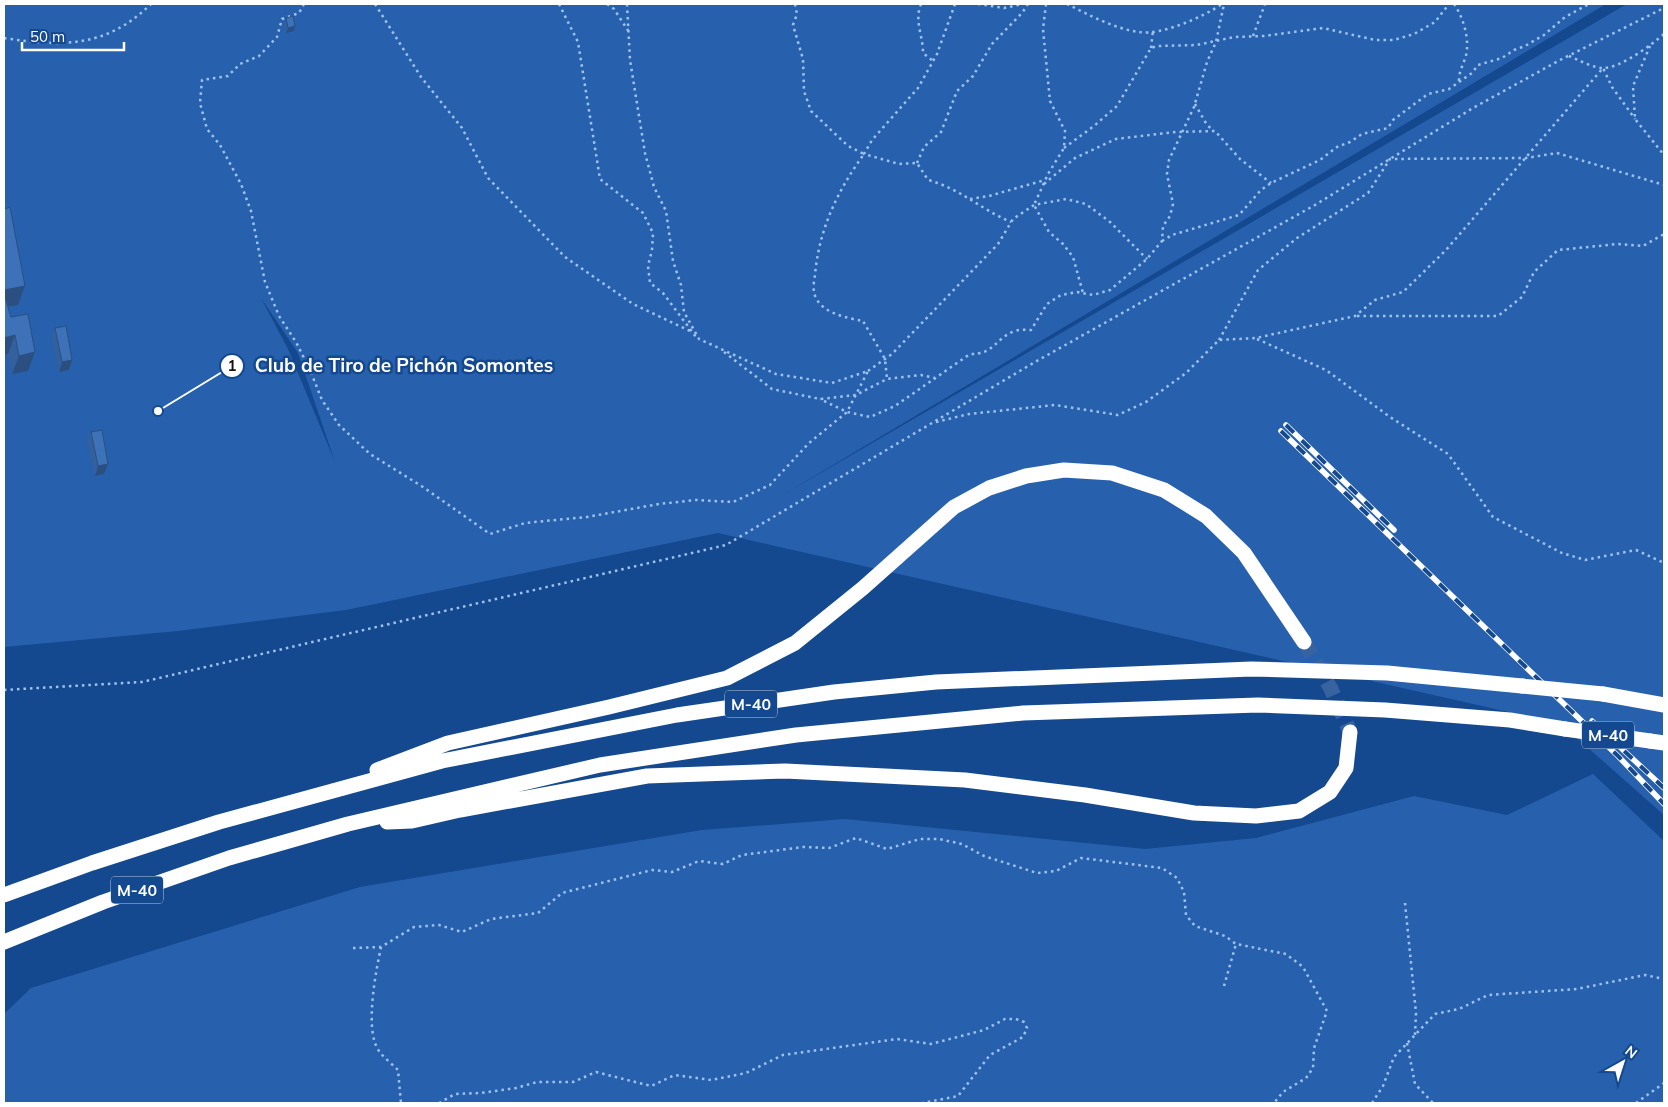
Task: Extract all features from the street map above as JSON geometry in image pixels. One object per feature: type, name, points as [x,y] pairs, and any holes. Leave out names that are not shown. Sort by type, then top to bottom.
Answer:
[{"type":"highway","points":[[296,801],[448,743],[727,678],[795,643],[863,588],[954,507],[989,488],[1026,476],[1054,471],[1112,473],[1164,490],[1206,516],[1244,553],[1304,642]]},
{"type":"highway","name":"M-40","points":[[4,895],[92,863],[219,822],[442,761],[592,730],[834,692],[936,682],[1251,670],[1387,673],[1603,694],[1664,705]]},
{"type":"highway","name":"M-40","points":[[4,942],[103,902],[202,867],[348,824],[600,765],[796,735],[1023,713],[1258,705],[1385,710],[1510,720],[1657,742]]},
{"type":"highway","points":[[348,824],[412,821],[460,810],[647,776],[785,770],[965,780],[1085,795],[1194,813],[1256,816],[1299,811],[1330,792],[1346,768],[1350,732]]},
{"type":"path","points":[[4,38],[42,44],[99,39],[134,20],[151,4]]},
{"type":"path","points":[[304,4],[299,13],[282,19],[277,37],[259,56],[240,64],[228,76],[202,80],[200,103],[207,129],[228,159],[251,211],[265,282],[279,316],[296,342],[322,400],[339,425],[370,454],[423,487],[490,534],[525,523],[587,517],[658,504],[696,500],[733,502],[770,485],[809,442],[847,412],[868,370]]},
{"type":"path","points":[[375,4],[421,77],[462,128],[488,178],[565,257],[634,304],[690,331]]},
{"type":"path","points":[[559,4],[578,42],[600,179],[643,214],[653,233],[652,250],[648,266],[650,283],[674,306],[690,331],[699,339],[776,374],[832,383],[868,370],[885,359],[998,244],[1011,222],[1034,205],[1066,200],[1086,204],[1110,222],[1147,259]]},
{"type":"path","points":[[607,4],[614,8],[629,32]]},
{"type":"path","points":[[627,4],[630,60],[645,153],[654,187],[666,212],[673,261],[681,285],[684,312],[699,339]]},
{"type":"path","points":[[795,4],[797,14],[793,25],[803,59],[804,92],[811,112],[848,146],[864,154],[899,164],[917,163]]},
{"type":"path","points":[[922,4],[917,14],[920,40],[923,53],[933,60]]},
{"type":"path","points":[[887,379],[885,359],[863,321],[827,310],[816,299],[814,290],[816,261],[833,204],[845,180],[872,140],[913,95],[933,60],[955,4]]},
{"type":"path","points":[[978,4],[1004,8],[1023,4]]},
{"type":"path","points":[[917,163],[924,147],[941,132],[956,91],[973,76],[992,44],[1022,14],[1028,4]]},
{"type":"path","points":[[1046,4],[1043,29],[1050,101],[1065,131],[1064,148]]},
{"type":"path","points":[[1067,4],[1088,14],[1140,33],[1175,26],[1209,13],[1223,4]]},
{"type":"path","points":[[1162,241],[1163,226],[1170,216],[1172,204],[1167,174],[1169,160],[1184,132],[1195,104],[1207,62],[1216,42],[1223,4]]},
{"type":"path","points":[[1253,36],[1265,4]]},
{"type":"path","points":[[1151,48],[1216,42],[1234,37],[1323,28],[1374,40],[1394,40],[1414,34],[1435,22],[1449,4]]},
{"type":"path","points":[[1454,4],[1461,13],[1467,48],[1459,76],[1460,82]]},
{"type":"path","points":[[719,348],[772,389],[820,399],[847,412],[870,417],[895,406],[970,354],[980,354],[992,350],[1003,338],[1016,330],[1031,330],[1047,304],[1061,295],[1077,292],[1093,295],[1110,290],[1147,259],[1162,241],[1172,234],[1239,215],[1271,182],[1320,160],[1337,147],[1350,142],[1362,134],[1388,128],[1393,120],[1428,94],[1449,88],[1460,82],[1478,66],[1502,58],[1514,50],[1525,46],[1544,35],[1547,30],[1565,16],[1589,4]]},
{"type":"path","points":[[4,690],[142,682],[726,545],[1035,362],[1315,205],[1473,108],[1568,56],[1664,8]]},
{"type":"path","points":[[1034,205],[1045,180],[1064,148],[1117,106],[1151,48],[1153,30]]},
{"type":"path","points":[[1356,316],[1375,300],[1403,292],[1446,250],[1602,68],[1621,62],[1650,46],[1664,34]]},
{"type":"path","points":[[1636,119],[1632,86],[1650,46]]},
{"type":"path","points":[[1568,56],[1602,68],[1612,87],[1664,155]]},
{"type":"path","points":[[1195,104],[1207,125],[1240,159],[1271,182]]},
{"type":"path","points":[[1043,185],[1075,158],[1116,139],[1184,132],[1215,132]]},
{"type":"path","points":[[1390,159],[1526,158],[1558,153],[1664,185]]},
{"type":"path","points":[[932,423],[969,414],[1055,405],[1118,415],[1146,402],[1186,373],[1219,340],[1258,270],[1297,238],[1368,193],[1390,159]]},
{"type":"path","points":[[917,163],[928,180],[950,186],[980,207],[1011,222]]},
{"type":"path","points":[[970,199],[989,196],[1045,180]]},
{"type":"path","points":[[1034,205],[1049,232],[1063,244],[1072,257],[1083,294]]},
{"type":"path","points":[[1219,340],[1256,338],[1356,316],[1498,316],[1522,297],[1534,272],[1558,250],[1618,244],[1643,246],[1664,234]]},
{"type":"path","points":[[1256,338],[1326,370],[1390,417],[1448,454],[1493,517],[1570,556],[1585,560],[1636,550],[1664,563]]},
{"type":"path","points":[[820,399],[856,395],[887,379],[921,375],[935,378]]},
{"type":"path","points":[[353,948],[381,947],[414,927],[439,925],[462,932],[491,919],[538,913],[562,893],[652,870],[672,872],[699,861],[723,864],[742,855],[803,847],[829,848],[856,838],[887,849],[920,839],[939,839],[962,844],[984,856],[1037,873],[1056,871],[1081,858],[1162,868],[1177,878],[1184,892],[1186,915],[1195,926],[1225,936],[1236,944],[1286,954],[1303,967],[1327,1011],[1314,1048],[1313,1068],[1306,1078],[1283,1092],[1274,1103]]},
{"type":"path","points":[[1404,903],[1416,1013],[1415,1035]]},
{"type":"path","points":[[1224,986],[1236,944]]},
{"type":"path","points":[[381,947],[376,973],[372,1032],[378,1050],[398,1070],[401,1103]]},
{"type":"path","points":[[1372,1103],[1383,1086],[1394,1057],[1435,1014],[1459,1009],[1488,995],[1577,989],[1645,975],[1664,979]]},
{"type":"path","points":[[439,1103],[455,1094],[482,1093],[516,1088],[537,1082],[573,1082],[596,1072],[651,1086],[675,1075],[711,1080],[746,1073],[782,1055],[897,1039],[931,1044],[984,1030],[1005,1019],[1016,1019],[1024,1022],[1027,1028],[1023,1037],[990,1055],[958,1096],[923,1103]]},
{"type":"path","points":[[1407,1043],[1415,1084],[1433,1103]]},
{"type":"path","points":[[1636,1103],[1664,1083]]},
{"type":"shaded area","points":[[4,4],[1606,4],[781,496],[1627,4],[1664,4],[1664,815],[1561,724],[718,533],[346,610],[178,631],[4,647]],"holes":[[[261,298],[298,353],[335,462],[288,349]]]},
{"type":"shaded area","points":[[1593,774],[1664,841],[1664,1103],[4,1103],[4,1014],[31,988],[360,887],[702,830],[845,819],[1145,849],[1256,838],[1414,796],[1507,815]]},
{"type":"building","points":[[293,16],[295,26],[288,28],[286,18]]},
{"type":"building","points":[[4,203],[5,209],[10,207],[25,286],[4,290]]},
{"type":"building","points":[[4,294],[11,317],[28,314],[35,352],[19,356],[15,335],[4,338]]},
{"type":"building","points":[[66,326],[72,360],[62,362],[55,328]]},
{"type":"building","points":[[102,430],[108,464],[98,466],[91,432]]},
{"type":"tunnel","points":[[1304,642],[1331,689],[1350,732]]},
{"type":"railway","points":[[1286,425],[1394,530]]},
{"type":"railway","points":[[1281,431],[1618,756],[1664,804]]},
{"type":"railway","points":[[1592,721],[1664,788]]},
{"type":"place","name":"Club de Tiro de Pichón Somontes","points":[[158,411]]}]
